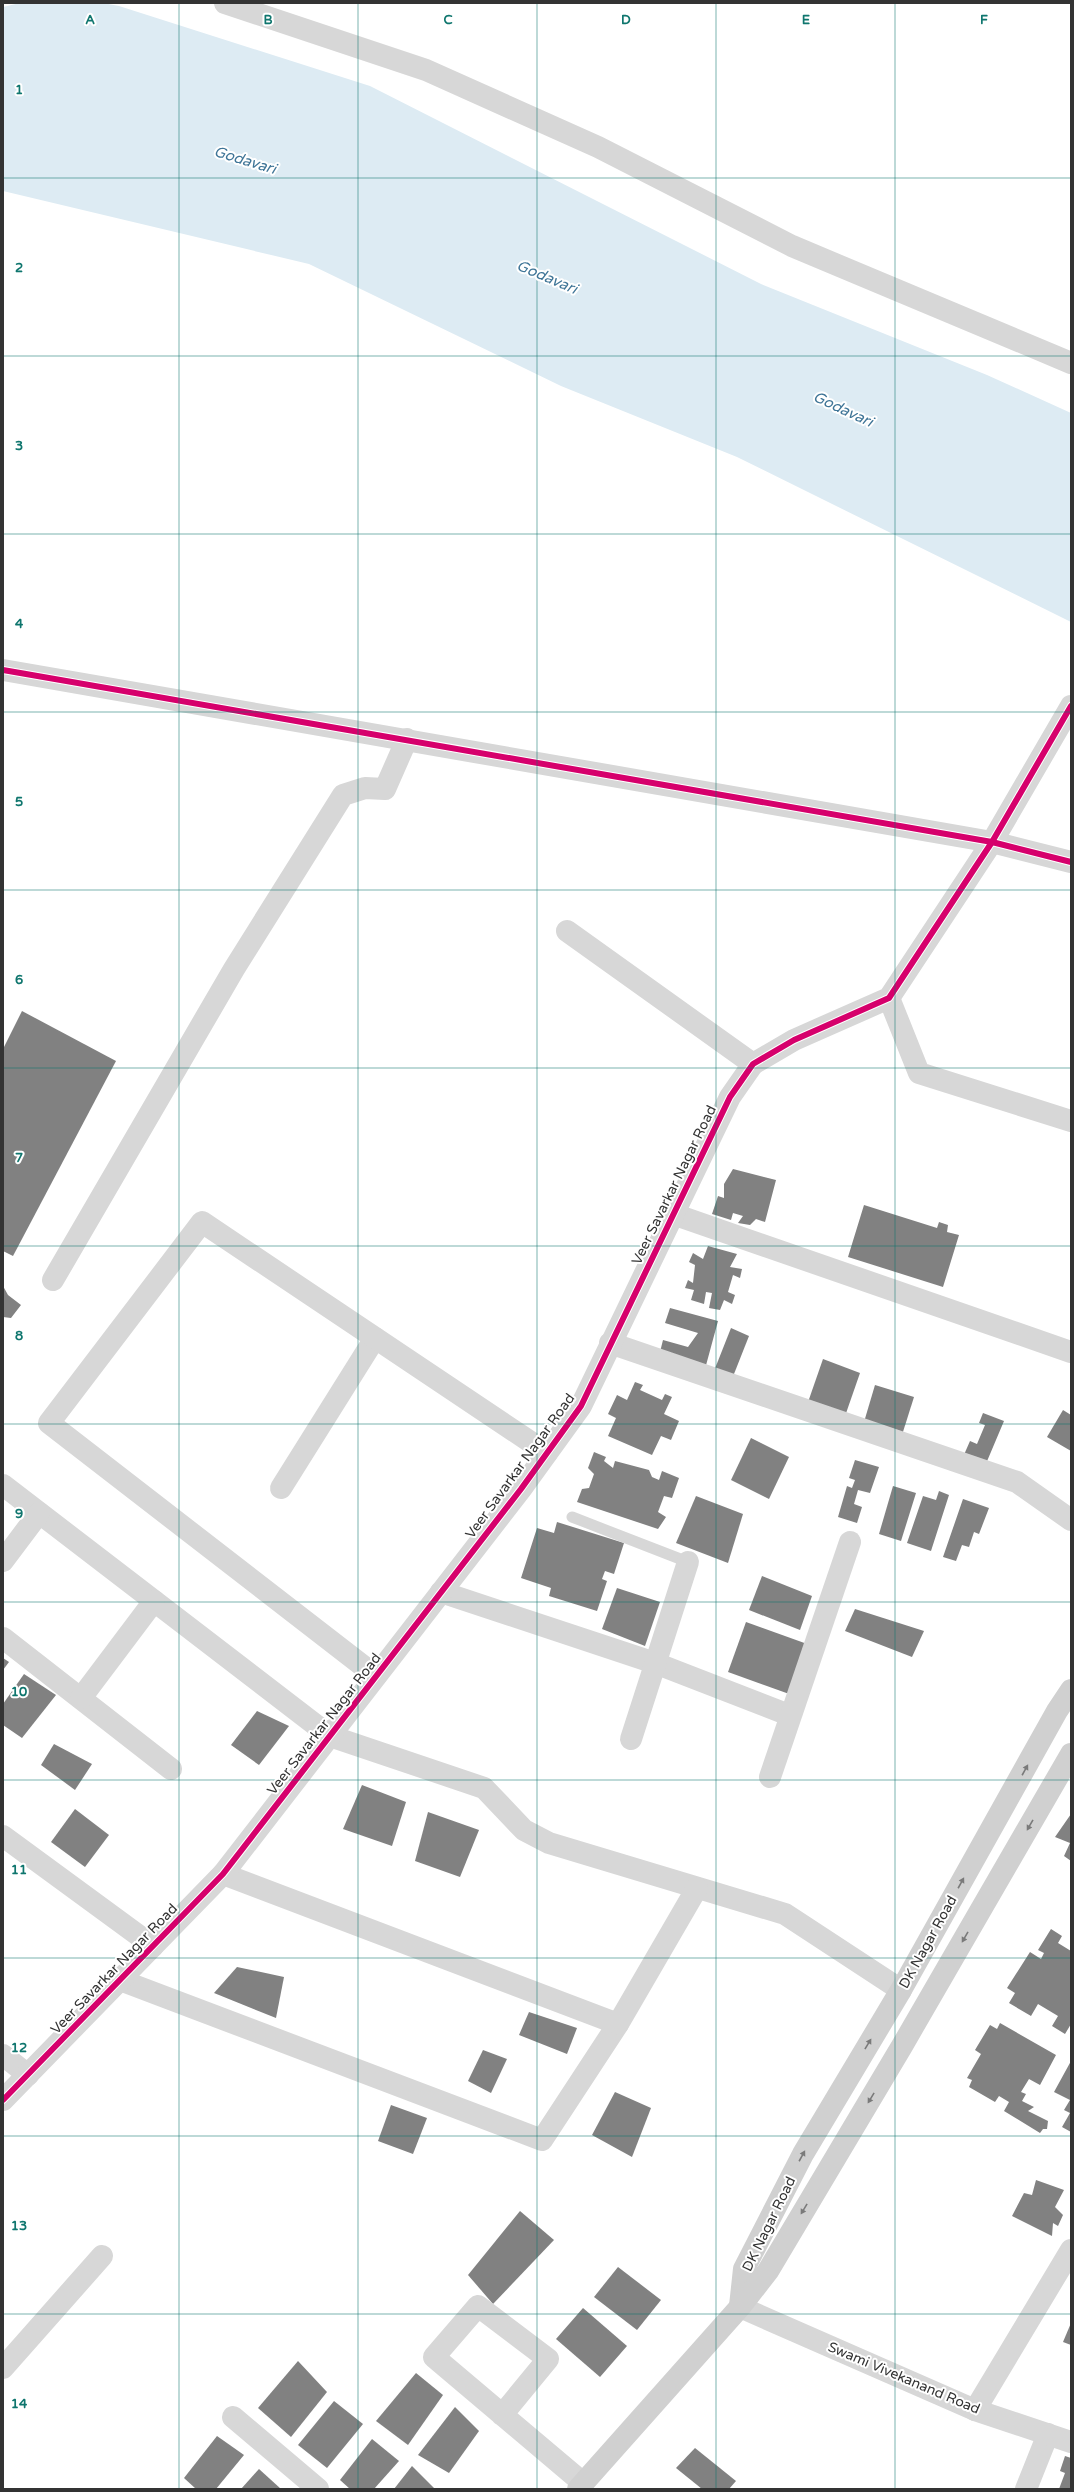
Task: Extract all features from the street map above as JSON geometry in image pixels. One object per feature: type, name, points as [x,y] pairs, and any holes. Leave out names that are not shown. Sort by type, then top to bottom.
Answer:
[{"type":"main road","name":"DK Nagar Road","points":[[740,2307],[744,2268],[803,2154],[900,1990],[1057,1711],[1071,1690]]},
{"type":"main road","name":"DK Nagar Road","points":[[740,2307],[768,2270],[902,2046],[1071,1754]]},
{"type":"main road","points":[[580,2486],[740,2307]]},
{"type":"street","points":[[225,3],[426,70],[598,147],[792,246],[1071,363]]},
{"type":"street","points":[[3,670],[407,739],[992,842],[1071,862]]},
{"type":"street","points":[[1071,706],[992,842],[889,998],[919,1073],[1071,1121]]},
{"type":"street","points":[[53,1280],[234,969],[343,795],[365,788],[385,789],[407,739]]},
{"type":"street","points":[[567,931],[752,1064]]},
{"type":"street","name":"Veer Savarkar Nagar Road","points":[[3,2100],[223,1874],[441,1592],[581,1406],[610,1343],[730,1097],[752,1064],[794,1040],[889,998]]},
{"type":"street","points":[[673,1214],[1071,1352]]},
{"type":"street","points":[[376,1676],[49,1423],[202,1222],[547,1453]]},
{"type":"street","points":[[281,1488],[376,1338]]},
{"type":"street","points":[[610,1343],[1018,1482],[1071,1520]]},
{"type":"street","points":[[3,1485],[330,1736],[484,1788],[524,1830],[549,1843],[785,1914],[900,1990]]},
{"type":"street","points":[[3,1561],[39,1512]]},
{"type":"street","points":[[770,1777],[790,1714],[850,1542]]},
{"type":"street","points":[[631,1739],[688,1562]]},
{"type":"street","points":[[441,1592],[655,1663],[790,1714]]},
{"type":"street","points":[[81,1698],[154,1601]]},
{"type":"street","points":[[3,1638],[171,1769]]},
{"type":"street","points":[[3,1836],[152,1946]]},
{"type":"street","points":[[223,1874],[618,2024]]},
{"type":"street","points":[[120,1980],[542,2140],[618,2024],[697,1888]]},
{"type":"street","points":[[3,2055],[28,2075]]},
{"type":"street","points":[[975,2410],[1071,2250]]},
{"type":"street","points":[[3,2368],[102,2256]]},
{"type":"street","points":[[502,2415],[548,2359],[478,2306],[434,2357],[502,2415],[580,2486]]},
{"type":"street","name":"Swami Vivekanand Road","points":[[740,2307],[975,2410],[1071,2442]]},
{"type":"street","points":[[233,2417],[318,2489]]},
{"type":"street","points":[[1026,2489],[1048,2434]]},
{"type":"lane","points":[[572,1517],[688,1562]]},
{"type":"water","name":"Godavari","points":[[20,3],[103,3],[119,6],[370,86],[761,284],[987,375],[1071,413],[1071,622],[737,457],[561,386],[309,264],[3,191],[3,7]]},
{"type":"building","points":[[22,1011],[116,1061],[13,1256],[3,1251],[3,1049]]},
{"type":"building","points":[[733,1169],[776,1180],[765,1222],[756,1219],[750,1225],[738,1223],[743,1216],[733,1213],[731,1220],[712,1214],[718,1196],[724,1198],[724,1184]]},
{"type":"building","points":[[864,1205],[937,1228],[939,1222],[948,1225],[947,1232],[959,1235],[943,1287],[848,1257]]},
{"type":"building","points":[[708,1246],[737,1254],[730,1267],[742,1269],[740,1278],[733,1275],[728,1292],[735,1295],[732,1304],[724,1300],[720,1310],[709,1308],[712,1293],[706,1292],[704,1304],[691,1300],[694,1290],[685,1288],[688,1280],[693,1283],[695,1265],[689,1262],[693,1253],[703,1259]]},
{"type":"building","points":[[3,1286],[8,1295],[21,1305],[11,1318],[3,1317]]},
{"type":"building","points":[[670,1308],[718,1321],[705,1369],[659,1356],[663,1340],[688,1347],[698,1333],[665,1323]]},
{"type":"building","points":[[731,1328],[749,1336],[732,1379],[714,1371]]},
{"type":"building","points":[[823,1359],[860,1373],[844,1419],[807,1405]]},
{"type":"building","points":[[635,1382],[643,1385],[640,1390],[662,1400],[665,1394],[672,1397],[664,1414],[679,1421],[671,1440],[661,1436],[652,1455],[608,1436],[616,1418],[608,1414],[617,1395],[627,1400]]},
{"type":"building","points":[[875,1385],[914,1397],[902,1435],[864,1422]]},
{"type":"building","points":[[1063,1410],[1071,1415],[1071,1451],[1047,1437]]},
{"type":"building","points":[[983,1413],[1004,1421],[985,1466],[963,1457],[970,1441],[977,1444],[985,1425],[979,1423]]},
{"type":"building","points":[[751,1438],[789,1457],[769,1499],[731,1480]]},
{"type":"building","points":[[594,1452],[606,1457],[604,1461],[613,1468],[615,1461],[649,1470],[652,1477],[659,1480],[662,1471],[679,1478],[672,1498],[664,1496],[658,1512],[666,1517],[658,1529],[577,1502],[582,1489],[589,1488],[594,1474],[588,1468]]},
{"type":"building","points":[[855,1460],[879,1467],[870,1493],[858,1490],[854,1504],[862,1507],[857,1523],[838,1517],[847,1486],[852,1488],[855,1480],[849,1478]]},
{"type":"building","points":[[893,1486],[916,1493],[901,1541],[879,1534]]},
{"type":"building","points":[[939,1491],[949,1495],[931,1551],[907,1543],[923,1496],[936,1500]]},
{"type":"building","points":[[696,1496],[743,1514],[728,1563],[676,1543]]},
{"type":"building","points":[[963,1499],[989,1508],[979,1534],[974,1532],[969,1547],[962,1545],[956,1561],[943,1557]]},
{"type":"building","points":[[557,1522],[624,1543],[614,1574],[605,1571],[602,1579],[607,1581],[597,1611],[549,1596],[551,1588],[521,1578],[537,1528],[554,1533]]},
{"type":"building","points":[[762,1576],[812,1596],[800,1630],[749,1610]]},
{"type":"building","points":[[617,1588],[660,1602],[645,1646],[602,1629]]},
{"type":"building","points":[[855,1609],[924,1631],[912,1657],[845,1631]]},
{"type":"building","points":[[746,1622],[810,1645],[792,1695],[728,1672]]},
{"type":"building","points":[[3,1658],[9,1662],[3,1670]]},
{"type":"building","points":[[24,1674],[56,1695],[22,1738],[3,1725],[3,1704]]},
{"type":"building","points":[[257,1711],[289,1726],[259,1765],[231,1745]]},
{"type":"building","points":[[54,1744],[92,1764],[75,1790],[41,1765]]},
{"type":"building","points":[[362,1785],[406,1802],[392,1846],[343,1829]]},
{"type":"building","points":[[75,1809],[109,1835],[85,1867],[51,1842]]},
{"type":"building","points":[[428,1812],[479,1830],[460,1877],[415,1861]]},
{"type":"building","points":[[1071,1814],[1071,1861],[1064,1856],[1070,1843],[1055,1837]]},
{"type":"building","points":[[1051,1929],[1062,1936],[1058,1943],[1071,1951],[1071,2024],[1065,2034],[1052,2026],[1058,2016],[1038,2004],[1031,2016],[1009,2003],[1015,1993],[1007,1988],[1030,1952],[1041,1959],[1044,1953],[1038,1950]]},
{"type":"building","points":[[237,1967],[284,1977],[276,2018],[214,1993]]},
{"type":"building","points":[[529,2012],[577,2028],[567,2054],[519,2035]]},
{"type":"building","points":[[1000,2023],[1056,2055],[1040,2085],[1029,2079],[1021,2092],[1026,2094],[1022,2101],[1034,2107],[1028,2111],[1048,2121],[1047,2129],[1043,2129],[1040,2133],[1004,2111],[1009,2102],[999,2096],[995,2102],[969,2087],[972,2080],[967,2078],[981,2054],[975,2050],[990,2025],[997,2029]]},
{"type":"building","points":[[483,2050],[507,2059],[491,2093],[468,2081]]},
{"type":"building","points":[[1071,2061],[1071,2132],[1062,2127],[1070,2113],[1064,2110],[1070,2100],[1054,2092]]},
{"type":"building","points":[[615,2092],[651,2108],[632,2157],[592,2135]]},
{"type":"building","points":[[391,2105],[427,2118],[413,2154],[378,2141]]},
{"type":"building","points":[[1036,2180],[1064,2190],[1055,2207],[1063,2215],[1058,2226],[1053,2223],[1052,2236],[1012,2216],[1024,2193],[1032,2195]]},
{"type":"building","points":[[520,2211],[554,2240],[493,2304],[468,2275]]},
{"type":"building","points":[[618,2267],[661,2300],[637,2330],[594,2297]]},
{"type":"building","points":[[583,2308],[627,2346],[600,2377],[556,2339]]},
{"type":"building","points":[[1071,2323],[1071,2345],[1063,2342]]},
{"type":"building","points":[[298,2361],[327,2392],[291,2437],[258,2408]]},
{"type":"building","points":[[416,2373],[443,2395],[408,2445],[376,2421]]},
{"type":"building","points":[[334,2401],[363,2424],[327,2468],[298,2445]]},
{"type":"building","points":[[455,2407],[479,2431],[449,2473],[418,2455]]},
{"type":"building","points":[[217,2436],[244,2455],[216,2489],[196,2489],[184,2478]]},
{"type":"building","points":[[372,2439],[399,2461],[374,2489],[350,2489],[340,2480]]},
{"type":"building","points":[[695,2448],[736,2481],[729,2489],[702,2489],[676,2468]]},
{"type":"building","points":[[1065,2456],[1071,2458],[1071,2489],[1059,2489],[1065,2473],[1060,2471]]},
{"type":"building","points":[[412,2466],[435,2489],[394,2489]]},
{"type":"building","points":[[259,2469],[281,2489],[241,2489]]},
{"type":"cycle path","points":[[3,670],[992,842],[1071,862]]},
{"type":"cycle path","points":[[3,2100],[223,1874],[521,1489],[581,1406],[730,1097],[753,1064],[794,1040],[889,998],[992,842],[1071,706]]}]
